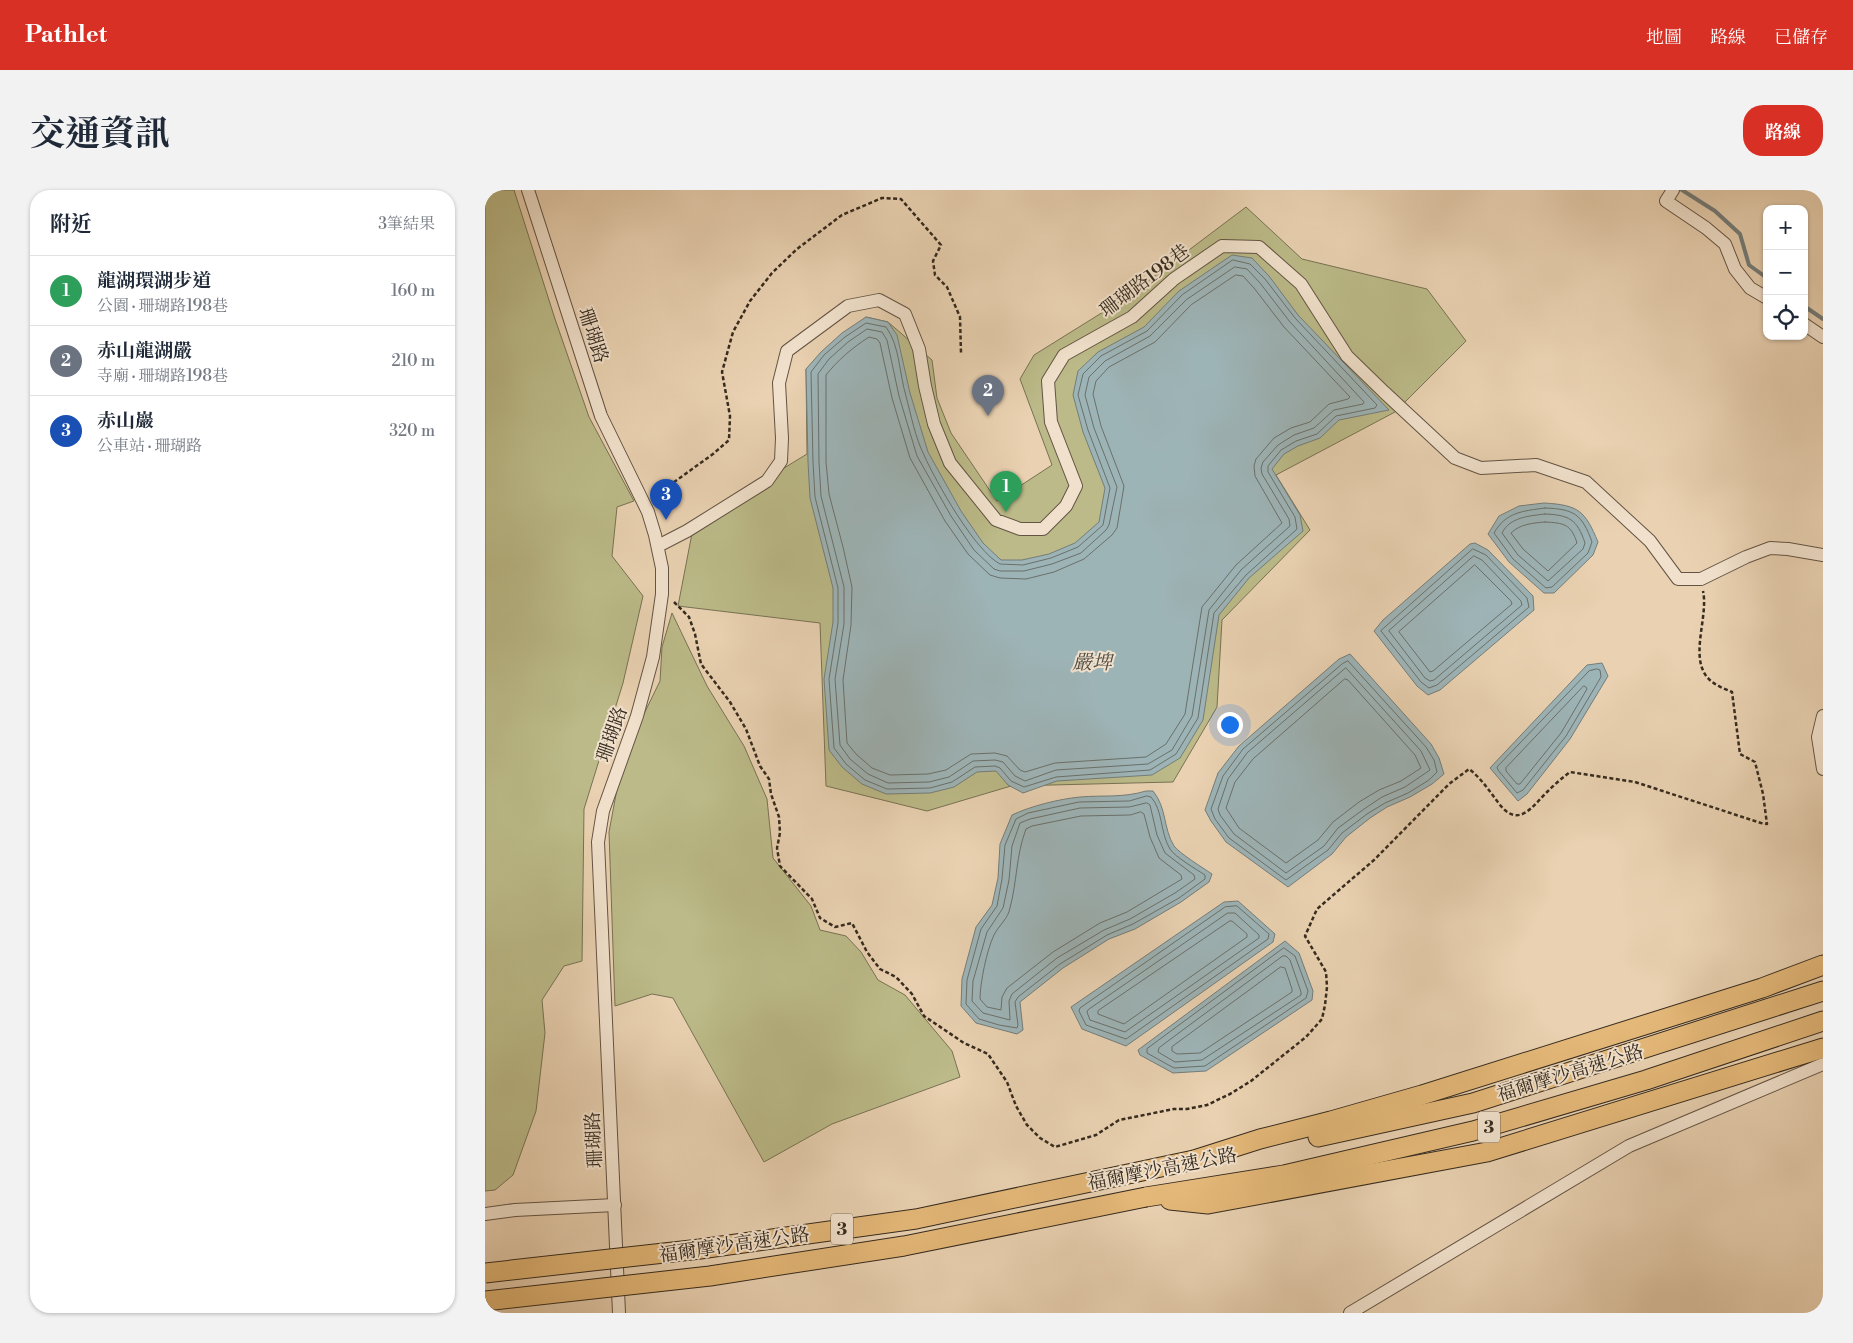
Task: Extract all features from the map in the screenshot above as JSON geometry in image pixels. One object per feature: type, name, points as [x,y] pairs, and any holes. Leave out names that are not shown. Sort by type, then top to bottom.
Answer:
[{"type":"highway","points":[[1194,1160],[1260,1139],[1422,1095],[1762,988],[1823,965]]},
{"type":"highway","name":"福爾摩沙高速公路","points":[[485,1273],[699,1249],[916,1219],[1194,1160],[1299,1141],[1473,1102],[1823,991]]},
{"type":"highway","name":"福爾摩沙高速公路","points":[[485,1301],[710,1276],[904,1246],[1146,1197],[1284,1175],[1473,1131],[1645,1080],[1823,1021]]},
{"type":"highway","points":[[1146,1197],[1208,1204],[1487,1152],[1823,1048]]},
{"type":"street","name":"珊瑚路","points":[[527,190],[601,416],[648,512],[658,546],[663,576],[655,650],[647,685],[603,811],[598,842],[619,1313]]},
{"type":"street","points":[[1673,190],[1666,201],[1706,228],[1725,244],[1735,269],[1750,288],[1763,296]]},
{"type":"street","name":"珊瑚路198巷","points":[[658,546],[687,531],[767,481],[781,461],[782,438],[779,384],[787,351],[848,306],[879,300],[905,314],[919,349],[934,424],[950,462],[996,520],[1020,529],[1043,529],[1066,506],[1076,486],[1051,422],[1048,380],[1064,355],[1132,317],[1174,278],[1222,246],[1259,247],[1301,284],[1347,356],[1455,458],[1481,468],[1536,465],[1586,482],[1650,541],[1678,579],[1701,580]]},
{"type":"street","points":[[1808,327],[1823,337]]},
{"type":"street","points":[[1701,580],[1745,557],[1770,548],[1788,549],[1823,556]]},
{"type":"street","points":[[1823,716],[1817,737],[1823,769]]},
{"type":"street","points":[[1350,1313],[1629,1146],[1823,1064]]},
{"type":"street","points":[[485,1214],[515,1210],[615,1205]]},
{"type":"path","points":[[662,594],[689,617],[697,640],[701,664],[730,702],[746,729],[760,766],[769,779],[771,794],[779,817],[780,833],[777,848],[780,866],[811,899],[819,918],[835,927],[852,923],[867,952],[880,969],[896,977],[912,994],[924,1016],[963,1044],[987,1054],[1007,1082],[1016,1106],[1027,1125],[1040,1138],[1055,1147],[1096,1135],[1119,1120],[1173,1109],[1187,1109],[1207,1105],[1251,1081],[1306,1038],[1322,1019],[1325,1005],[1326,972],[1305,936],[1317,908],[1374,860],[1449,784],[1469,769],[1479,776],[1507,812],[1517,816],[1528,812],[1551,788],[1570,772],[1635,782],[1767,824],[1763,794],[1755,762],[1740,754],[1732,692],[1713,683],[1704,674],[1699,645],[1705,605],[1701,580]]},
{"type":"shaded area","points":[[485,190],[514,190],[555,319],[589,417],[634,501],[617,507],[612,556],[643,596],[623,683],[584,809],[582,961],[564,966],[542,1000],[545,1033],[536,1111],[513,1175],[495,1190],[485,1191]]},
{"type":"shaded area","name":"嚴埤","points":[[1246,207],[1302,259],[1427,289],[1466,341],[1395,412],[1276,475],[1310,530],[1222,620],[1217,707],[1173,782],[1011,786],[927,811],[826,786],[820,623],[678,606],[694,523],[807,454],[806,369],[866,317],[888,322],[932,360],[937,398],[951,433],[997,501],[1052,465],[1020,379],[1034,355],[1124,299]]},
{"type":"shaded area","points":[[672,613],[707,686],[744,746],[767,799],[773,858],[811,906],[820,930],[846,936],[861,952],[878,980],[905,995],[952,1051],[960,1077],[832,1124],[764,1162],[673,998],[652,994],[615,1006],[609,832],[617,789],[641,720],[660,681],[662,647]]},
{"type":"water","name":"嚴埤","points":[[1232,255],[1252,258],[1269,276],[1298,315],[1389,410],[1339,420],[1320,438],[1298,446],[1284,454],[1272,469],[1300,515],[1303,531],[1249,578],[1219,615],[1203,720],[1180,758],[1152,775],[1057,781],[1023,793],[1008,785],[996,771],[977,772],[954,787],[930,793],[886,794],[862,784],[842,767],[829,750],[824,679],[833,622],[833,588],[810,498],[806,369],[842,333],[866,317],[888,322],[897,335],[910,393],[928,452],[961,511],[983,543],[1001,560],[1022,560],[1049,554],[1075,543],[1099,522],[1105,488],[1083,432],[1073,395],[1078,371],[1098,352],[1144,327],[1179,291]]},
{"type":"water","points":[[1544,503],[1573,508],[1579,512],[1589,523],[1598,542],[1593,555],[1554,593],[1544,593],[1509,562],[1488,534],[1499,516],[1519,506]]},
{"type":"water","points":[[1475,543],[1488,550],[1533,596],[1534,610],[1440,690],[1428,695],[1417,686],[1374,631],[1383,620],[1470,544]]},
{"type":"water","points":[[1350,654],[1431,744],[1439,758],[1444,774],[1432,784],[1370,818],[1346,837],[1332,854],[1288,887],[1226,842],[1205,810],[1218,773],[1239,746],[1339,659]]},
{"type":"water","points":[[1602,663],[1608,676],[1570,739],[1527,794],[1518,801],[1490,768],[1587,665]]},
{"type":"water","points":[[1153,791],[1161,804],[1168,832],[1174,846],[1212,874],[1209,882],[1181,902],[1135,929],[1109,939],[1063,968],[1020,1002],[1023,1030],[1017,1034],[976,1023],[961,1006],[962,979],[976,927],[992,905],[998,878],[1000,844],[1012,815],[1063,799],[1121,795]]},
{"type":"water","points":[[1238,901],[1275,934],[1273,942],[1126,1046],[1082,1029],[1071,1007],[1224,902]]},
{"type":"water","points":[[1285,941],[1299,953],[1313,991],[1312,1000],[1206,1071],[1173,1073],[1140,1055],[1138,1050]]},
{"type":"waterway","points":[[1682,190],[1715,211],[1740,234],[1749,265],[1763,275]]},
{"type":"waterway","points":[[1808,309],[1823,319]]},
{"type":"place","name":"赤山龍湖嚴","points":[[988,416]]},
{"type":"place","name":"龍湖環湖步道","points":[[1006,512]]},
{"type":"place","name":"赤山巖","points":[[666,520]]}]
